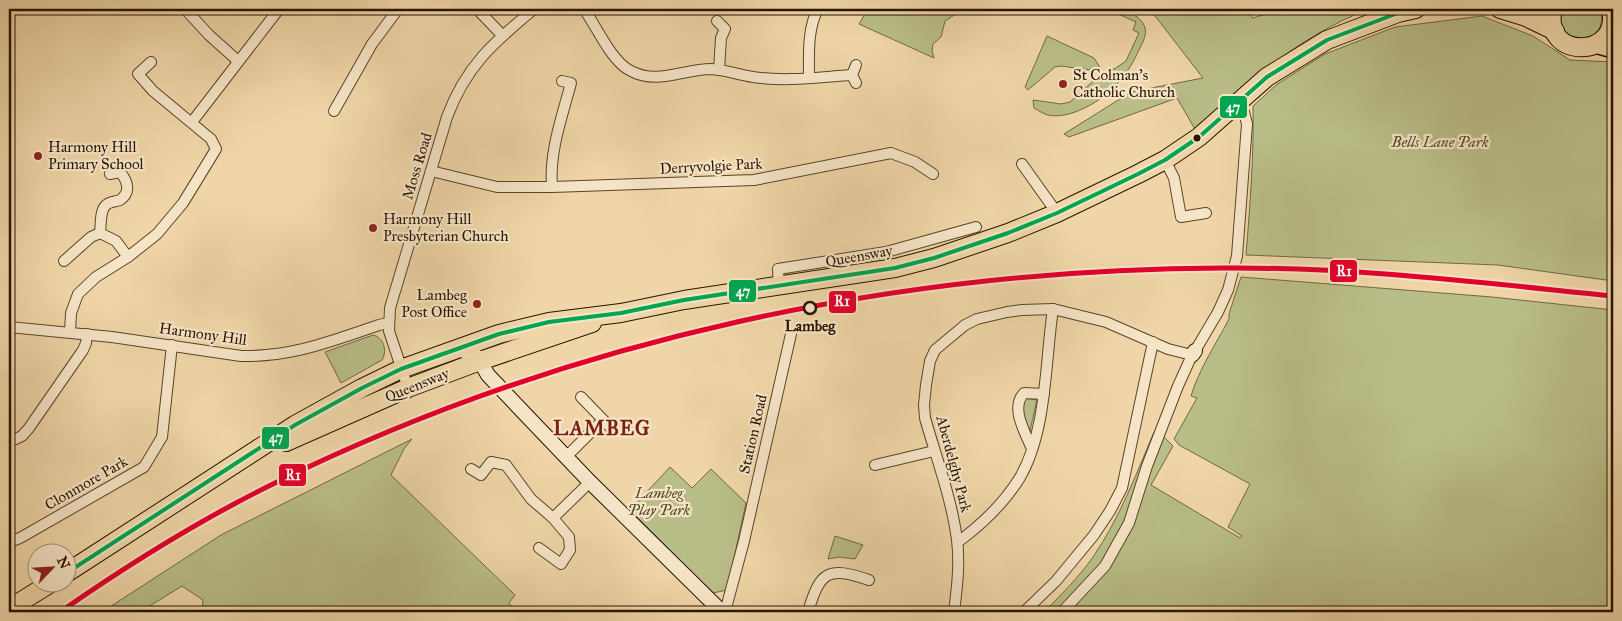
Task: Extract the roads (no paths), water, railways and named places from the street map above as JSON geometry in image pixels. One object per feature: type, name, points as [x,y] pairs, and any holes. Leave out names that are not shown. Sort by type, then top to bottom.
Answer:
[{"type":"highway","name":"Queensway","points":[[220,474],[294,438],[408,388],[479,360],[621,314],[684,300],[896,268],[934,258],[958,242],[1008,233],[1057,213],[1165,160],[1199,137],[1237,101],[1267,77],[1327,40],[1398,13],[1416,9]]},
{"type":"highway","points":[[1500,9],[1526,17],[1555,31]]},
{"type":"highway","points":[[1554,9],[1552,21],[1555,31],[1567,44],[1576,48],[1594,46],[1607,35],[1612,16]]},
{"type":"highway","name":"Queensway","points":[[78,566],[313,414],[362,388],[402,370],[498,334],[549,322],[621,314]]},
{"type":"highway","points":[[9,609],[33,594]]},
{"type":"main road","points":[[1594,46],[1613,50]]},
{"type":"main road","points":[[479,360],[486,338]]},
{"type":"main road","points":[[457,349],[472,353],[494,382],[590,482],[723,612]]},
{"type":"street","points":[[185,9],[209,35],[238,61]]},
{"type":"street","points":[[192,122],[279,9]]},
{"type":"street","points":[[334,111],[372,44],[398,9]]},
{"type":"street","points":[[477,9],[502,35]]},
{"type":"street","name":"Moss Road","points":[[408,388],[392,343],[388,323],[390,308],[454,98],[472,68],[485,52],[502,35],[534,9]]},
{"type":"street","points":[[584,9],[611,51],[627,69],[644,77],[656,78],[709,69],[753,78],[810,78],[855,74]]},
{"type":"street","points":[[810,78],[809,43],[815,14],[818,9]]},
{"type":"street","points":[[717,21],[725,29],[721,38],[719,70]]},
{"type":"street","points":[[70,332],[71,312],[78,294],[96,278],[128,257],[156,234],[177,209],[216,150],[211,139],[153,91],[138,74],[151,62]]},
{"type":"street","points":[[552,187],[552,157],[571,83],[562,81]]},
{"type":"street","points":[[1062,612],[1106,566],[1130,523],[1147,466],[1178,386],[1228,290],[1237,256],[1247,124],[1244,112],[1237,101]]},
{"type":"street","name":"Derryvolgie Park","points":[[431,172],[497,187],[754,180],[891,153],[915,162],[927,173]]},
{"type":"street","points":[[1165,160],[1174,178],[1181,217],[1206,213]]},
{"type":"street","points":[[1022,164],[1057,213]]},
{"type":"street","points":[[100,233],[103,211],[106,205],[110,202],[118,201],[125,195],[127,189],[127,182],[120,172],[110,174]]},
{"type":"street","name":"Queensway","points":[[958,242],[976,228]]},
{"type":"street","points":[[64,261],[90,237],[100,233],[116,241],[128,257]]},
{"type":"street","name":"Aberdelghy Park","points":[[954,612],[958,574],[958,542],[955,522],[925,418],[924,405],[930,361],[935,350],[965,325],[977,319],[1022,310],[1053,310],[1106,322],[1168,350],[1194,353]]},
{"type":"street","points":[[958,542],[975,529],[995,509],[1019,478],[1032,449],[1044,394],[1053,310]]},
{"type":"street","name":"Harmony Hill","points":[[9,327],[88,334],[242,356],[281,355],[320,345],[388,323]]},
{"type":"street","points":[[9,442],[22,436],[29,428],[82,350],[88,334]]},
{"type":"street","name":"Station Road","points":[[723,612],[744,541],[791,334]]},
{"type":"street","points":[[1024,612],[1056,581],[1094,536],[1122,488],[1153,342]]},
{"type":"street","name":"Clonmore Park","points":[[9,542],[20,538],[144,467],[162,437],[172,345]]},
{"type":"street","points":[[1032,449],[1019,418],[1018,402],[1024,393],[1044,394]]},
{"type":"street","points":[[566,457],[606,424],[580,397]]},
{"type":"street","points":[[874,465],[934,451]]},
{"type":"street","points":[[471,469],[481,475],[491,462],[506,465],[531,499],[553,518],[568,537],[570,550],[561,564],[539,548]]},
{"type":"street","points":[[553,518],[590,482]]},
{"type":"street","points":[[808,612],[814,591],[826,576],[843,572],[870,580]]},
{"type":"place","name":"St Colman's Catholic Church","points":[[1063,84]]},
{"type":"place","name":"Harmony Hill Primary School","points":[[38,156]]},
{"type":"place","name":"Harmony Hill Presbyterian Church","points":[[373,228]]},
{"type":"place","name":"Lambeg Post Office","points":[[477,304]]},
{"type":"place","name":"Lambeg","points":[[810,308]]},
{"type":"district","name":"LAMBEG","points":[[602,428]]},
{"type":"park label","name":"Bells Lane Park","points":[[1440,142]]},
{"type":"park label","name":"Lambeg Play Park","points":[[659,502]]}]
